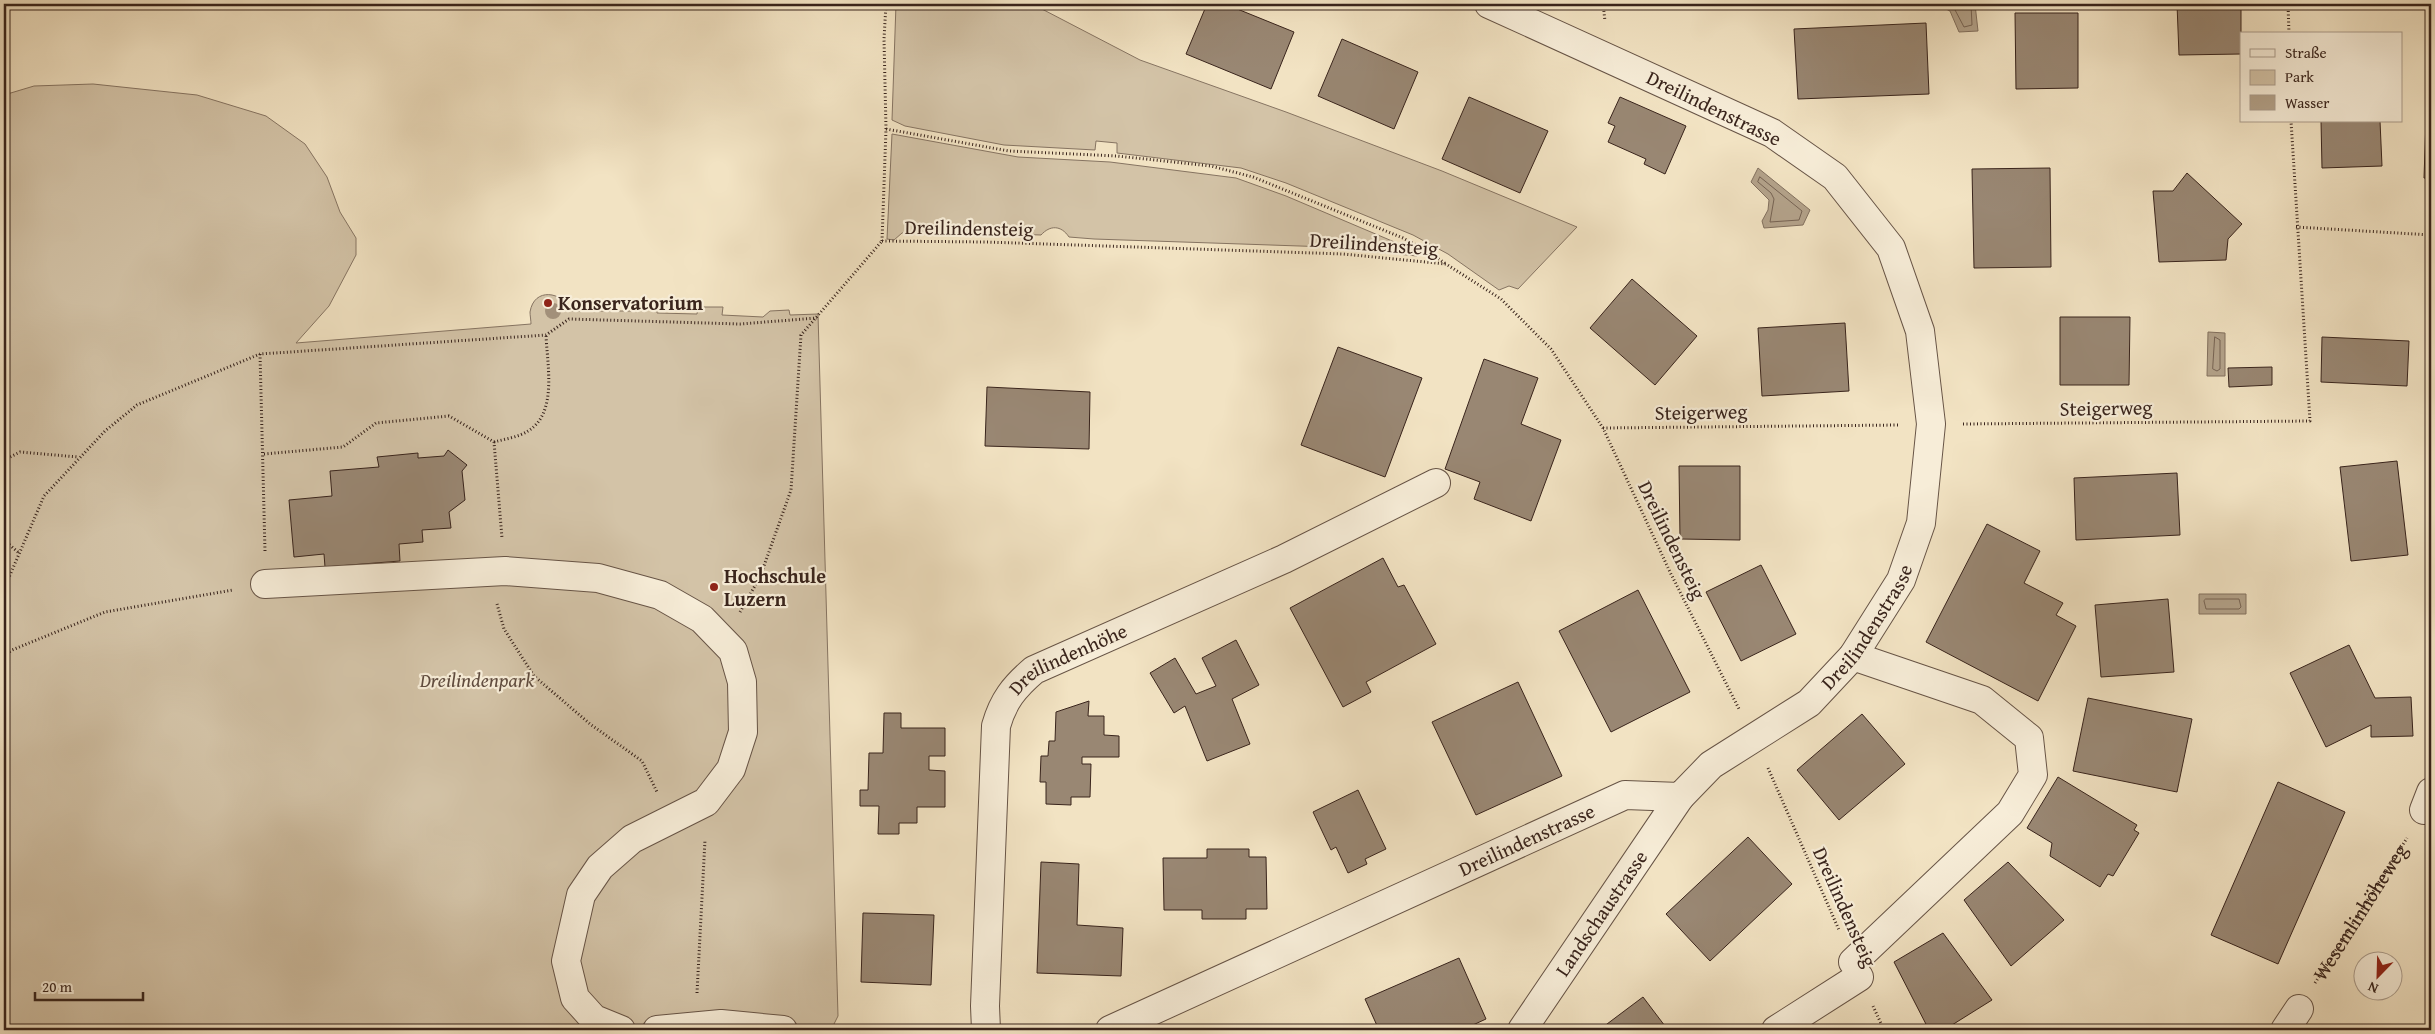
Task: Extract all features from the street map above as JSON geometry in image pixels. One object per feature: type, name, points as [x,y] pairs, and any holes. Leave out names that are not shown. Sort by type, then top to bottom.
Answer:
[{"type":"street","name":"Dreilindenstrasse","points":[[1110,1030],[1625,794],[1680,797],[1711,765],[1809,703],[1853,656],[1901,580],[1921,523],[1931,424],[1920,331],[1890,248],[1834,177],[1772,132],[1489,4]]},
{"type":"street","name":"Dreilindenhöhe","points":[[986,1030],[985,1006],[996,726],[1002,705],[1015,686],[1034,670],[1284,558],[1436,483]]},
{"type":"street","points":[[265,584],[505,571],[598,578],[660,596],[702,619],[733,651],[742,682],[743,732],[731,769],[706,802],[659,828],[632,839],[600,867],[581,895],[566,961],[575,998],[594,1019],[621,1030]]},
{"type":"street","points":[[1776,1030],[1856,969],[2010,812],[2033,775],[2029,738],[1982,700],[1853,656]]},
{"type":"street","name":"Landschaustrasse","points":[[1522,1030],[1680,797]]},
{"type":"street","points":[[657,1030],[721,1024],[783,1030]]},
{"type":"path","name":"Dreilindensteig","points":[[886,4],[884,39],[886,129],[882,241],[986,242],[1160,250],[1343,254],[1446,264],[1501,299],[1551,349],[1603,428],[1670,572],[1754,737],[1884,1030]]},
{"type":"path","points":[[2288,4],[2289,32]]},
{"type":"path","name":"Steigerweg","points":[[1603,428],[2310,421],[2296,227],[2291,122]]},
{"type":"path","points":[[886,129],[1009,151],[1117,156],[1211,166],[1253,177],[1403,238],[1446,264]]},
{"type":"path","points":[[2296,227],[2431,235]]},
{"type":"path","points":[[723,641],[760,577],[791,490],[801,334],[882,241]]},
{"type":"path","points":[[4,589],[44,496],[78,457],[137,405],[260,354],[546,335],[569,320],[740,324],[816,318]]},
{"type":"path","points":[[264,454],[343,447],[376,423],[449,416],[494,442],[528,431],[543,417],[548,397],[546,335]]},
{"type":"path","points":[[4,656],[12,650],[105,612],[265,584],[264,454],[260,354]]},
{"type":"path","points":[[494,442],[505,571],[494,594],[504,629],[534,676],[590,724],[642,761],[662,804],[659,828]]},
{"type":"path","points":[[4,460],[20,452],[78,457]]},
{"type":"path","points":[[4,540],[19,553]]},
{"type":"path","name":"Wesemlinhöheweg","points":[[2292,1020],[2428,801]]},
{"type":"path","points":[[697,994],[706,802]]},
{"type":"green space","points":[[896,4],[1018,4],[1040,8],[1140,60],[1286,112],[1442,171],[1577,227],[1518,289],[1509,286],[1499,290],[1448,254],[1413,235],[1286,183],[1241,168],[1117,153],[1117,143],[1096,141],[1095,150],[1004,145],[905,126],[892,120]]},
{"type":"green space","name":"Dreilindenpark","points":[[93,84],[197,95],[266,116],[305,144],[327,177],[340,212],[356,238],[356,255],[329,306],[296,343],[531,324],[530,312],[533,304],[542,295],[555,296],[562,299],[572,311],[633,311],[634,304],[657,305],[657,313],[697,314],[698,307],[723,307],[722,315],[763,317],[770,311],[789,310],[790,315],[818,314],[838,1016],[831,1030],[4,1030],[4,95],[34,86]]},
{"type":"green space","points":[[892,134],[1018,157],[1110,162],[1236,178],[1286,196],[1418,252],[1417,256],[1329,247],[1094,239],[1069,237],[1059,228],[1048,229],[1041,235],[916,231],[902,233],[894,240],[887,239]]},
{"type":"water","points":[[1940,4],[1975,4],[1978,31],[1959,32],[1950,11],[1940,6]]},
{"type":"water","points":[[1758,168],[1810,210],[1803,225],[1764,228],[1762,221],[1768,210],[1769,200],[1751,182]]},
{"type":"water","points":[[2208,332],[2225,333],[2225,376],[2207,376]]},
{"type":"water","points":[[2199,594],[2246,594],[2246,614],[2199,614]]},
{"type":"building","points":[[1207,4],[1225,4],[1294,32],[1271,89],[1186,54]]},
{"type":"building","points":[[2177,4],[2241,4],[2240,54],[2179,55]]},
{"type":"building","points":[[2015,13],[2078,13],[2078,88],[2016,89]]},
{"type":"building","points":[[1926,23],[1929,94],[1798,99],[1794,29]]},
{"type":"building","points":[[1342,39],[1418,72],[1394,129],[1318,96]]},
{"type":"building","points":[[1469,97],[1548,131],[1520,193],[1442,159]]},
{"type":"building","points":[[1620,97],[1686,126],[1665,174],[1644,164],[1646,159],[1608,142],[1615,126],[1608,123]]},
{"type":"building","points":[[2426,120],[2431,120],[2431,179],[2424,178]]},
{"type":"building","points":[[2321,122],[2380,122],[2382,166],[2322,168]]},
{"type":"building","points":[[2050,168],[2051,267],[1974,268],[1972,169]]},
{"type":"building","points":[[2187,173],[2242,224],[2228,239],[2226,260],[2159,262],[2153,191],[2173,191]]},
{"type":"building","points":[[1632,279],[1697,336],[1655,385],[1590,328]]},
{"type":"building","points":[[2060,317],[2130,317],[2129,385],[2060,385]]},
{"type":"building","points":[[1845,323],[1849,391],[1762,396],[1758,328]]},
{"type":"building","points":[[2322,337],[2409,341],[2407,386],[2321,382]]},
{"type":"building","points":[[1338,347],[1422,378],[1385,477],[1301,445]]},
{"type":"building","points":[[1484,359],[1538,378],[1521,424],[1561,440],[1531,521],[1474,499],[1480,482],[1445,469]]},
{"type":"building","points":[[2272,367],[2272,385],[2229,387],[2228,368]]},
{"type":"building","points":[[987,387],[1090,392],[1089,449],[985,446]]},
{"type":"building","points":[[448,450],[467,465],[462,471],[465,500],[449,512],[451,528],[422,530],[423,542],[399,544],[400,561],[325,567],[324,554],[294,557],[289,500],[332,496],[330,471],[379,467],[377,457],[418,453],[418,458],[444,456]]},
{"type":"building","points":[[2397,461],[2408,555],[2351,561],[2340,467]]},
{"type":"building","points":[[1679,466],[1740,466],[1740,540],[1680,539]]},
{"type":"building","points":[[2177,473],[2180,535],[2076,540],[2074,478]]},
{"type":"building","points":[[1987,524],[2040,551],[2024,583],[2063,603],[2056,615],[2076,626],[2038,701],[1926,642]]},
{"type":"building","points":[[1383,558],[1398,587],[1404,585],[1436,644],[1366,682],[1371,692],[1343,707],[1290,608]]},
{"type":"building","points":[[1761,565],[1796,634],[1741,661],[1706,592]]},
{"type":"building","points":[[1638,590],[1690,692],[1611,732],[1559,631]]},
{"type":"building","points":[[2168,599],[2174,672],[2101,677],[2095,605]]},
{"type":"building","points":[[1236,640],[1259,685],[1232,699],[1250,744],[1207,761],[1185,706],[1174,713],[1150,673],[1175,658],[1196,694],[1216,686],[1202,658]]},
{"type":"building","points":[[2349,645],[2375,698],[2411,697],[2413,736],[2371,737],[2371,725],[2326,747],[2290,673]]},
{"type":"building","points":[[1518,682],[1562,776],[1476,815],[1432,722]]},
{"type":"building","points":[[2088,698],[2192,719],[2177,792],[2073,771]]},
{"type":"building","points":[[1089,701],[1088,716],[1104,716],[1104,735],[1119,736],[1119,757],[1082,757],[1082,764],[1091,764],[1090,797],[1071,797],[1071,805],[1046,804],[1046,782],[1040,782],[1041,756],[1048,756],[1049,741],[1055,741],[1056,712]]},
{"type":"building","points":[[884,713],[901,713],[901,728],[945,728],[945,756],[929,756],[929,770],[945,771],[945,807],[917,807],[917,823],[899,823],[899,834],[878,834],[879,806],[860,806],[860,790],[868,790],[869,753],[883,753]]},
{"type":"building","points":[[1862,714],[1905,764],[1839,820],[1797,770]]},
{"type":"building","points":[[2058,777],[2137,825],[2134,830],[2139,833],[2113,876],[2108,874],[2100,887],[2050,856],[2052,843],[2027,828]]},
{"type":"building","points":[[2278,782],[2345,812],[2278,964],[2211,935]]},
{"type":"building","points":[[1358,790],[1386,849],[1365,859],[1367,864],[1348,873],[1336,847],[1331,850],[1313,812]]},
{"type":"building","points":[[1748,837],[1792,884],[1710,961],[1666,914]]},
{"type":"building","points":[[1207,849],[1249,849],[1249,857],[1266,857],[1267,909],[1246,909],[1246,919],[1202,919],[1202,910],[1164,910],[1163,858],[1207,858]]},
{"type":"building","points":[[1041,862],[1079,864],[1077,925],[1123,928],[1121,976],[1037,973]]},
{"type":"building","points":[[2008,862],[2064,920],[2011,966],[1964,900]]},
{"type":"building","points":[[863,913],[934,915],[931,985],[861,982]]},
{"type":"building","points":[[1943,933],[1992,1000],[1944,1030],[1929,1030],[1894,962]]},
{"type":"building","points":[[1459,958],[1486,1019],[1462,1030],[1379,1030],[1365,999]]},
{"type":"building","points":[[1643,997],[1668,1030],[1599,1030]]},
{"type":"place","name":"Konservatorium","points":[[548,303]]},
{"type":"place","name":"Hochschule Luzern","points":[[714,587]]}]
